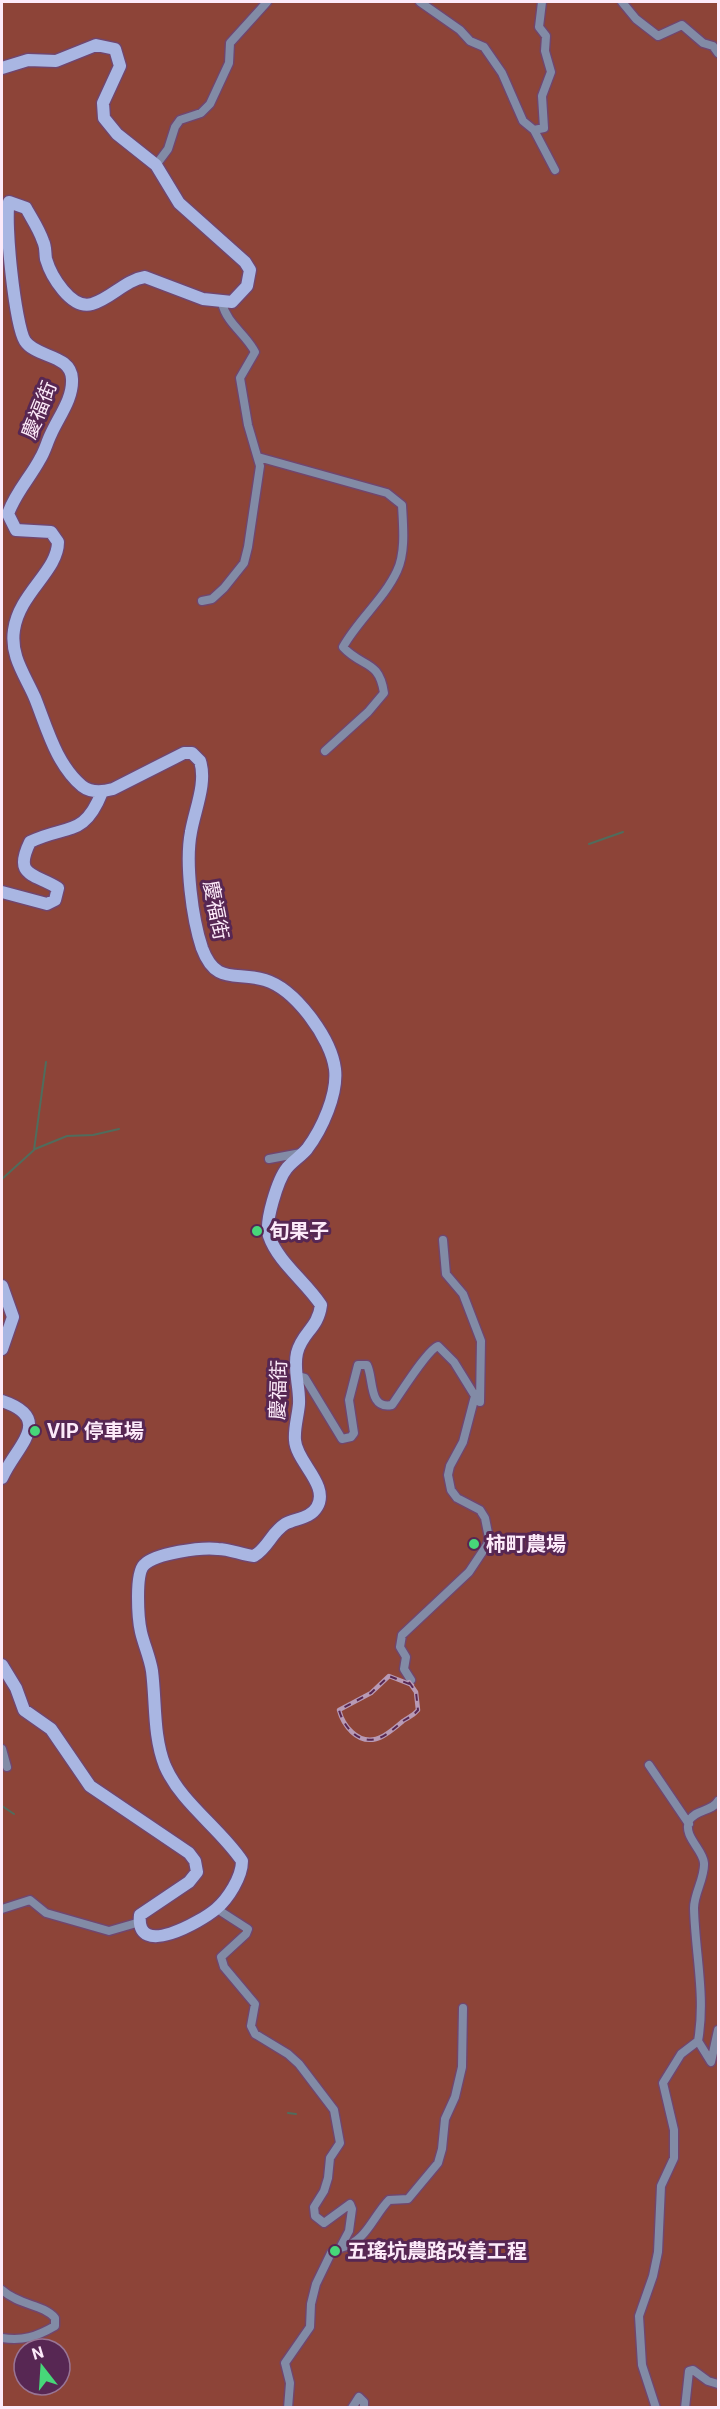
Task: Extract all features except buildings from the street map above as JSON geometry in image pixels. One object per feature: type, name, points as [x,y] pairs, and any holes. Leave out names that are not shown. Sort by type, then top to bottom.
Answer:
[{"type":"street","points":[[156,165],[168,149],[175,127],[180,120],[201,113],[210,104],[229,63],[230,43],[267,2]]},
{"type":"street","points":[[420,2],[460,30],[470,41],[484,47],[502,73],[522,121],[534,130],[555,170]]},
{"type":"street","points":[[534,130],[544,128],[542,96],[551,72],[545,51],[546,36],[539,27],[542,2]]},
{"type":"street","points":[[622,2],[636,19],[658,36],[682,26],[703,43],[713,46],[718,53]]},
{"type":"street","points":[[2,68],[28,60],[56,61],[96,45],[115,49],[120,66],[103,104],[104,118],[117,134],[156,165],[179,203],[237,254],[250,270],[247,286],[232,302],[222,303],[225,315],[249,341],[255,352],[240,378],[248,425],[258,457],[256,498],[244,563],[212,599],[202,601]]},
{"type":"street","name":"慶福街","points":[[140,1922],[146,1933],[159,1938],[217,1909],[238,1878],[242,1861],[186,1798],[165,1766],[155,1722],[152,1670],[141,1631],[138,1591],[140,1572],[144,1564],[195,1548],[221,1549],[254,1556],[263,1551],[273,1534],[287,1523],[308,1516],[317,1507],[320,1497],[315,1479],[298,1456],[295,1441],[299,1402],[297,1354],[302,1340],[319,1319],[321,1305],[270,1239],[268,1220],[283,1175],[316,1135],[330,1104],[335,1068],[314,1020],[299,1002],[264,980],[222,975],[212,967],[202,948],[189,882],[191,831],[199,808],[200,760],[192,753],[175,755],[102,792],[82,786],[52,746],[13,646],[18,613],[25,598],[54,559],[58,542],[51,532],[16,531],[8,514],[12,501],[40,459],[68,403],[72,382],[68,368],[56,358],[30,346],[20,330],[17,295],[10,275],[9,202],[26,208],[44,241],[46,259],[57,281],[72,298],[81,304],[89,305],[102,300],[136,278],[146,277],[172,289],[222,303]]},
{"type":"street","points":[[258,457],[387,493],[402,506],[403,534],[398,570],[343,647],[352,657],[372,666],[382,680],[384,693],[368,712],[325,751]]},
{"type":"street","points":[[2,892],[47,904],[55,900],[58,888],[28,874],[23,867],[24,854],[30,842],[83,824],[96,808],[102,792]]},
{"type":"street","points":[[269,1160],[303,1153]]},
{"type":"street","points":[[443,1240],[446,1274],[463,1294],[481,1341],[479,1406],[472,1410]]},
{"type":"street","points":[[2,1286],[13,1317],[2,1349]]},
{"type":"street","points":[[297,1376],[305,1378],[337,1435],[342,1439],[348,1439],[354,1433],[350,1400],[358,1365],[367,1365],[371,1392],[382,1405],[388,1406],[392,1405],[400,1390],[424,1363],[431,1350],[438,1347],[454,1362],[475,1396],[448,1475],[451,1490],[457,1498],[480,1510],[485,1518],[489,1538],[483,1555],[469,1572],[402,1635],[400,1647],[406,1657],[404,1669],[411,1680]]},
{"type":"street","points":[[2,1402],[21,1407],[27,1417],[29,1429],[21,1448],[2,1478]]},
{"type":"street","points":[[2,1665],[16,1688],[24,1710],[51,1729],[90,1786],[189,1853],[195,1861],[197,1872],[189,1882],[145,1911],[140,1922],[109,1931],[46,1913],[30,1900],[2,1909]]},
{"type":"street","points":[[2,1749],[7,1767]]},
{"type":"street","points":[[649,1765],[689,1824],[692,1839],[703,1855],[705,1866],[694,1908],[701,2009],[698,2041],[711,2062],[718,2030]]},
{"type":"street","points":[[689,1824],[696,1813],[718,1804]]},
{"type":"street","points":[[217,1909],[248,1929],[246,1934],[221,1957],[224,1966],[255,2004],[251,2026],[255,2034],[288,2054],[334,2110],[340,2143],[330,2158],[324,2191],[314,2207],[315,2216],[324,2223],[350,2204],[352,2209],[349,2231],[340,2248]]},
{"type":"street","points":[[288,2408],[290,2383],[285,2363],[310,2327],[311,2304],[322,2268],[331,2253],[350,2246],[376,2221],[389,2200],[408,2199],[438,2163],[445,2119],[455,2097],[462,2067],[463,2008]]},
{"type":"street","points":[[656,2408],[642,2365],[639,2316],[653,2276],[658,2252],[661,2186],[674,2158],[674,2130],[663,2084],[681,2054],[698,2041]]},
{"type":"street","points":[[2,2290],[21,2303],[48,2309],[55,2318],[55,2326],[34,2337],[19,2341],[2,2338]]},
{"type":"street","points":[[686,2408],[689,2371],[693,2370],[708,2381],[718,2384]]},
{"type":"street","points":[[352,2408],[359,2397],[364,2402],[364,2408]]},
{"type":"shaded area","points":[[2,2],[718,2],[718,2407],[2,2408]]},
{"type":"waterway","points":[[589,844],[623,832]]},
{"type":"waterway","points":[[2,1179],[34,1150],[46,1062]]},
{"type":"waterway","points":[[35,1149],[67,1136],[93,1135],[119,1129]]},
{"type":"waterway","points":[[2,1806],[14,1814]]},
{"type":"waterway","points":[[288,2113],[296,2114]]},
{"type":"railway","points":[[409,1682],[416,1692],[418,1710],[390,1732],[369,1740],[357,1736],[347,1727],[339,1710],[371,1693],[389,1676],[412,1685]]},
{"type":"place","name":"旬果子","points":[[257,1231]]},
{"type":"place","name":"VIP 停車場","points":[[35,1431]]},
{"type":"place","name":"柿町農場","points":[[474,1544]]},
{"type":"place","name":"五瑤坑農路改善工程","points":[[335,2251]]}]
